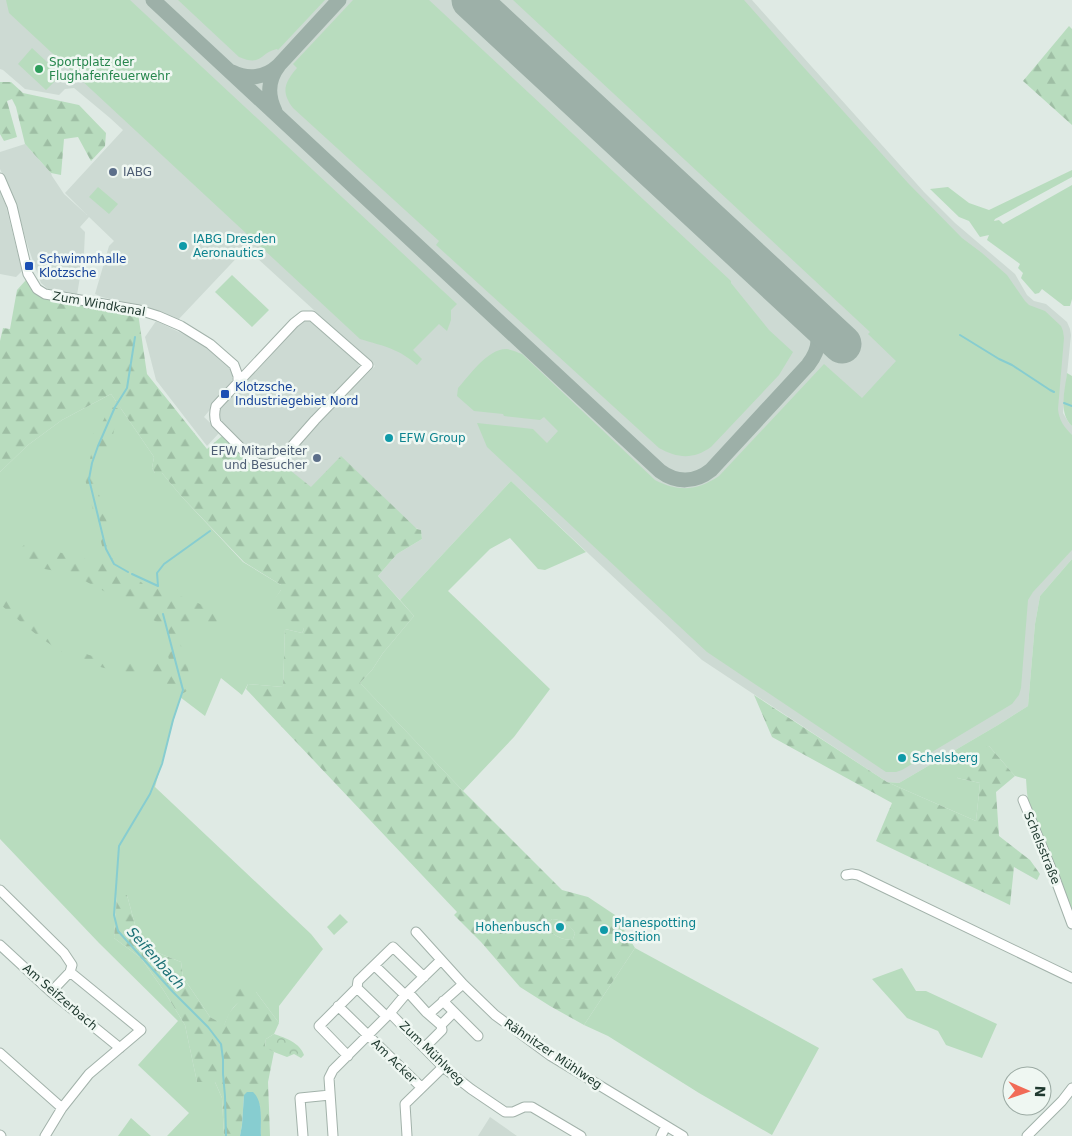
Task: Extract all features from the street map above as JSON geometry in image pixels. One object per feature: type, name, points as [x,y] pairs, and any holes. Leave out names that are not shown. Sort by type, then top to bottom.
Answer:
[{"type":"street","name":"Zum Windkanal","points":[[0,178],[11,204],[28,274],[38,289],[45,294],[125,307],[158,316],[195,334],[234,364]]},
{"type":"street","points":[[303,316],[312,316],[368,365],[278,462],[266,465],[256,463],[216,424],[214,417],[216,406],[254,366],[294,323],[303,316]]},
{"type":"street","points":[[238,383],[234,364],[254,366]]},
{"type":"street","name":"Schelsstraße","points":[[1023,800],[1072,924]]},
{"type":"street","points":[[846,875],[858,876],[1072,978]]},
{"type":"street","points":[[0,890],[64,953],[72,965],[70,972],[51,992]]},
{"type":"street","name":"Rähnitzer Mühlweg","points":[[416,932],[463,984],[495,1015],[551,1056],[683,1136]]},
{"type":"street","name":"Am Seifzerbach","points":[[0,945],[51,992],[120,1048]]},
{"type":"street","points":[[348,1056],[319,1026],[357,988],[358,981],[393,947],[424,977]]},
{"type":"street","points":[[334,1136],[329,1078],[333,1070],[406,993],[441,960]]},
{"type":"street","points":[[375,966],[441,1025],[442,1030],[425,1047]]},
{"type":"street","points":[[45,1136],[62,1108],[89,1074],[140,1030],[70,972]]},
{"type":"street","points":[[429,1014],[463,984]]},
{"type":"street","name":"Zum Mühlweg","points":[[357,988],[425,1047],[443,1067],[470,1090],[505,1112],[532,1107],[581,1136]]},
{"type":"street","points":[[443,1001],[478,1036]]},
{"type":"street","name":"Am Acker","points":[[338,1006],[422,1087]]},
{"type":"street","points":[[441,1025],[454,1012]]},
{"type":"street","points":[[0,1053],[62,1108]]},
{"type":"street","name":"Am Acker","points":[[407,1136],[405,1104],[443,1067]]},
{"type":"street","points":[[1027,1136],[1062,1101],[1072,1088]]},
{"type":"street","points":[[303,1136],[300,1098],[330,1095]]},
{"type":"street","points":[[661,1136],[666,1126]]},
{"type":"shaded area","points":[[0,0],[752,0],[924,192],[955,223],[1015,274],[1027,295],[1034,301],[1046,304],[1067,322],[1070,329],[1063,413],[1072,426],[1072,559],[1040,596],[1035,624],[1028,706],[899,783],[887,782],[702,660],[511,481],[400,600],[378,576],[397,554],[422,539],[421,530],[311,488],[285,466],[279,465],[313,426],[325,417],[375,366],[246,248],[177,321],[144,308],[95,294],[109,246],[114,241],[89,217],[80,227],[85,232],[84,253],[77,295],[48,289],[41,283],[28,247],[15,201],[0,169],[0,152],[25,144],[51,173],[64,194],[87,215],[65,193],[123,130],[74,88],[65,89],[59,95],[25,89],[0,69]]},
{"type":"shaded area","points":[[0,191],[6,206],[22,271],[16,277],[0,274]]},
{"type":"shaded area","points":[[308,318],[354,358],[359,365],[357,371],[276,459],[264,462],[256,460],[218,422],[219,407],[297,323]]},
{"type":"shaded area","points":[[156,321],[201,343],[232,371],[231,384],[204,417],[220,432],[207,446],[156,380],[145,337]]},
{"type":"shaded area","points":[[490,1117],[517,1136],[478,1136]]},
{"type":"green space","points":[[6,0],[130,0],[457,304],[451,310],[451,320],[447,331],[439,324],[413,350],[422,359],[417,365],[397,351],[360,339],[9,13]]},
{"type":"green space","points":[[178,0],[325,0],[278,50],[271,51],[252,61],[239,57]]},
{"type":"green space","points":[[353,0],[429,0],[731,281],[769,330],[793,352],[779,375],[711,447],[691,456],[679,456],[659,448],[436,245],[439,241],[293,108],[287,97],[286,88],[289,78],[297,68],[293,64]]},
{"type":"green space","points":[[513,0],[744,0],[908,183],[962,238],[1007,275],[1029,305],[1045,311],[1061,326],[1064,338],[1058,409],[1062,423],[1072,435],[1072,550],[1033,592],[1028,600],[1021,688],[1019,695],[1012,704],[902,770],[886,772],[707,652],[487,447],[477,423],[533,429],[547,443],[558,431],[544,417],[540,420],[474,411],[457,396],[458,388],[473,370],[486,358],[500,350],[507,349],[522,354],[655,480],[680,488],[703,485],[719,476],[824,364],[862,398],[896,361],[868,334],[870,332]]},
{"type":"green space","points":[[1069,26],[1072,29],[1072,125],[1023,81]]},
{"type":"green space","name":"Sportplatz der Flughafenfeuerwehr","points":[[32,48],[61,75],[46,90],[18,64]]},
{"type":"green space","points":[[0,82],[11,82],[23,93],[79,105],[106,133],[105,146],[91,161],[78,137],[64,139],[61,175],[51,173],[25,144],[16,107],[12,99],[7,101],[17,137],[4,141],[0,134]]},
{"type":"green space","points":[[1072,170],[1072,177],[994,221],[999,220],[1003,224],[1072,185],[1072,299],[1070,306],[1064,306],[1042,289],[1039,293],[1035,294],[1021,278],[1023,273],[1018,268],[1020,264],[987,240],[989,235],[980,237],[969,221],[959,217],[930,189],[948,187],[969,203],[989,210]]},
{"type":"green space","points":[[98,187],[118,204],[109,214],[89,197]]},
{"type":"green space","points":[[232,275],[269,310],[252,327],[215,292]]},
{"type":"green space","points":[[26,280],[35,293],[42,298],[138,313],[147,374],[207,449],[222,436],[239,452],[275,465],[285,466],[311,487],[341,456],[417,529],[421,530],[422,539],[397,554],[378,576],[414,616],[360,683],[463,791],[562,890],[588,897],[615,915],[635,948],[584,1025],[520,987],[481,942],[454,915],[457,912],[246,689],[248,684],[283,687],[285,629],[302,633],[304,629],[277,613],[272,602],[281,590],[281,585],[244,562],[182,497],[162,473],[155,473],[152,468],[154,457],[111,394],[62,420],[28,445],[0,472],[0,341],[3,328],[10,329],[17,290]],"holes":[[[552,919],[563,921],[571,927],[575,933],[573,939],[558,937],[546,927],[547,923]]]},
{"type":"green space","points":[[1067,373],[1072,376],[1072,426],[1065,415],[1064,408]]},
{"type":"green space","points":[[111,394],[154,457],[152,468],[155,473],[162,473],[243,562],[281,585],[281,590],[273,602],[304,629],[302,633],[285,629],[283,687],[248,684],[242,695],[221,678],[205,716],[180,697],[155,787],[311,934],[323,949],[279,1006],[279,1023],[256,992],[236,1005],[224,1026],[210,1017],[183,977],[181,962],[156,952],[138,936],[127,895],[117,895],[114,938],[141,958],[185,1025],[197,1082],[215,1082],[222,1098],[224,1136],[167,1136],[189,1113],[138,1065],[178,1021],[99,943],[0,839],[0,472],[28,445],[62,420]]},
{"type":"green space","points":[[110,407],[117,408],[121,412],[115,425],[112,440],[100,457],[93,479],[103,505],[109,531],[106,539],[112,558],[125,575],[141,582],[145,586],[186,598],[219,612],[220,619],[215,623],[206,622],[177,628],[180,644],[188,666],[189,682],[188,690],[174,697],[165,696],[163,691],[165,684],[148,674],[134,680],[126,674],[119,676],[110,675],[108,669],[67,655],[37,635],[0,604],[0,593],[28,620],[57,641],[89,655],[124,664],[133,661],[165,663],[169,660],[163,632],[157,622],[72,574],[23,565],[19,559],[20,549],[24,545],[46,548],[105,564],[106,561],[85,479],[93,447],[90,437],[101,425]]},
{"type":"green space","points":[[511,481],[586,552],[545,570],[538,569],[510,538],[490,549],[448,591],[550,689],[514,737],[463,791],[360,683],[414,616],[400,600]]},
{"type":"green space","points":[[1072,559],[1072,918],[1030,812],[1026,779],[1015,776],[989,746],[957,778],[980,783],[976,821],[887,782],[899,783],[1028,706],[1035,624],[1040,596]]},
{"type":"green space","points":[[754,695],[887,782],[976,821],[980,783],[957,778],[971,751],[989,746],[1015,776],[996,792],[999,836],[1030,860],[1040,874],[1037,880],[1014,867],[1010,905],[876,841],[892,803],[772,737]]},
{"type":"green space","points":[[117,895],[127,895],[138,936],[156,952],[181,962],[183,977],[210,1017],[224,1025],[229,1013],[240,1000],[229,991],[234,977],[256,992],[279,1023],[274,1034],[266,1039],[265,1046],[274,1052],[268,1082],[270,1136],[261,1136],[260,1105],[244,1095],[240,1136],[224,1136],[222,1098],[215,1082],[197,1082],[185,1025],[141,958],[114,938]]},
{"type":"green space","points":[[340,914],[348,922],[334,935],[327,927]]},
{"type":"green space","points":[[552,919],[568,924],[575,933],[573,939],[561,938],[549,930],[546,927],[547,923]]},
{"type":"green space","points":[[635,948],[819,1048],[772,1135],[699,1093],[608,1036],[584,1025]]},
{"type":"green space","points":[[902,968],[916,991],[926,991],[997,1024],[982,1058],[946,1045],[938,1031],[907,1018],[872,979]]},
{"type":"green space","points":[[274,1034],[296,1044],[304,1055],[301,1058],[294,1054],[287,1057],[265,1047],[266,1039]]},
{"type":"green space","points":[[131,1118],[151,1136],[118,1136]]},
{"type":"water","points":[[247,1092],[253,1092],[259,1101],[261,1136],[240,1136],[244,1095]]},
{"type":"waterway","points":[[960,335],[1054,392]]},
{"type":"waterway","name":"Seifenbach","points":[[128,572],[114,564],[106,549],[89,479],[98,446],[115,407],[127,388],[135,337]]},
{"type":"waterway","points":[[1064,403],[1072,406]]},
{"type":"waterway","points":[[132,574],[158,586],[157,573],[164,564],[210,531]]},
{"type":"waterway","name":"Seifenbach","points":[[163,614],[183,690],[162,764],[150,794],[119,846],[114,915],[118,931],[173,992],[208,1027],[221,1044],[226,1136]]},
{"type":"taxiway","points":[[153,0],[660,471],[672,478],[692,479],[711,470],[808,365],[816,351],[818,338],[815,325],[807,312]]},
{"type":"taxiway","points":[[275,111],[270,93],[271,81],[275,70],[339,0]]},
{"type":"taxiway","points":[[232,72],[250,77],[268,73],[278,66]]},
{"type":"runway","points":[[471,0],[842,344]]},
{"type":"place","name":"Sportplatz der Flughafenfeuerwehr","points":[[39,69]]},
{"type":"place","name":"IABG","points":[[113,172]]},
{"type":"place","name":"IABG Dresden Aeronautics","points":[[183,246]]},
{"type":"place","name":"Schwimmhalle Klotzsche","points":[[29,266]]},
{"type":"place","name":"Klotzsche, Industriegebiet Nord","points":[[225,394]]},
{"type":"place","name":"EFW Group","points":[[389,438]]},
{"type":"place","name":"EFW Mitarbeiter und Besucher","points":[[317,458]]},
{"type":"place","name":"Schelsberg","points":[[902,758]]},
{"type":"place","name":"Hohenbusch","points":[[560,927]]},
{"type":"place","name":"Planespotting Position","points":[[604,930]]}]
